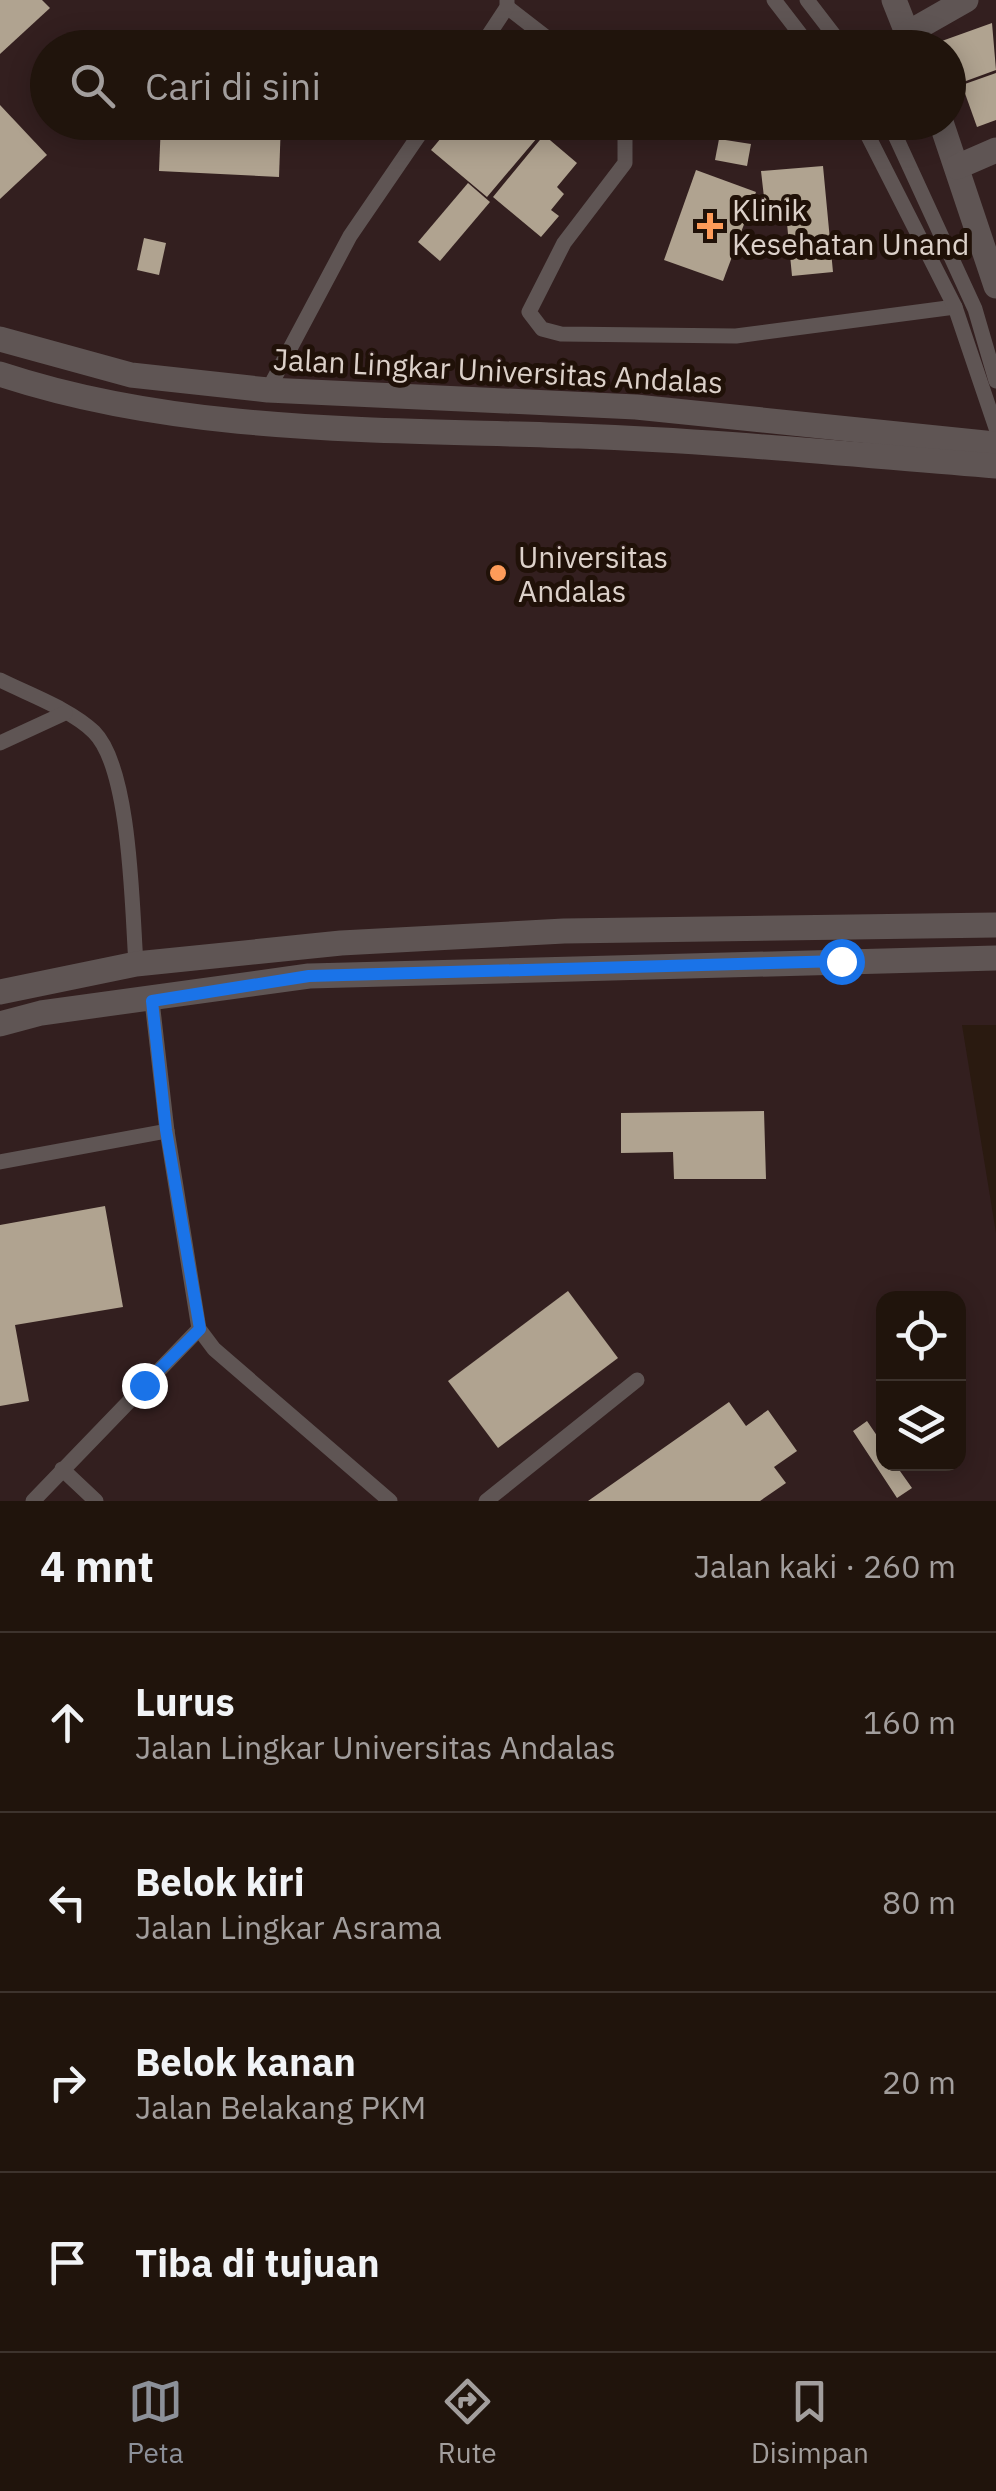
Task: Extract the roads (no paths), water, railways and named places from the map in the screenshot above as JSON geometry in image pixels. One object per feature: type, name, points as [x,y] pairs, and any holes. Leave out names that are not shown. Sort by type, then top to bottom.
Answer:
[{"type":"street","points":[[894,0],[906,30]]},
{"type":"street","points":[[924,30],[966,0]]},
{"type":"street","points":[[947,140],[996,286]]},
{"type":"street","points":[[957,167],[996,150]]},
{"type":"street","name":"Jalan Lingkar Universitas Andalas","points":[[0,339],[131,375],[268,390],[636,407],[996,446]]},
{"type":"street","points":[[72,394],[76,360]]},
{"type":"street","name":"Jalan Lingkar Universitas Andalas","points":[[0,374],[175,417],[667,439],[996,464]]},
{"type":"street","points":[[429,398],[431,430]]},
{"type":"street","points":[[996,446],[996,464]]},
{"type":"street","points":[[0,992],[136,964],[341,943],[564,931],[996,925]]},
{"type":"street","points":[[564,931],[566,968]]},
{"type":"street","points":[[0,1024],[40,1013],[152,1001],[309,976],[996,958]]},
{"type":"lane","points":[[774,0],[797,30]]},
{"type":"lane","points":[[808,0],[830,30]]},
{"type":"lane","points":[[491,30],[507,4],[538,30]]},
{"type":"lane","points":[[268,390],[350,236],[416,140]]},
{"type":"lane","points":[[625,140],[625,162],[564,243],[529,312],[542,329],[561,334],[736,336],[955,307]]},
{"type":"lane","points":[[870,140],[955,307],[996,428]]},
{"type":"lane","points":[[897,140],[975,310],[996,381]]},
{"type":"lane","points":[[0,680],[92,730],[106,747],[122,798],[136,964]]},
{"type":"lane","points":[[0,743],[65,713]]},
{"type":"lane","points":[[152,1001],[166,1130],[200,1329],[214,1349],[390,1501]]},
{"type":"lane","points":[[0,1162],[166,1130]]},
{"type":"lane","points":[[33,1501],[200,1329]]},
{"type":"lane","points":[[486,1501],[637,1380]]},
{"type":"lane","points":[[62,1469],[96,1501]]},
{"type":"place","name":"Klinik Kesehatan Unand","points":[[710,226]]},
{"type":"place","name":"Universitas Andalas","points":[[498,573]]}]
